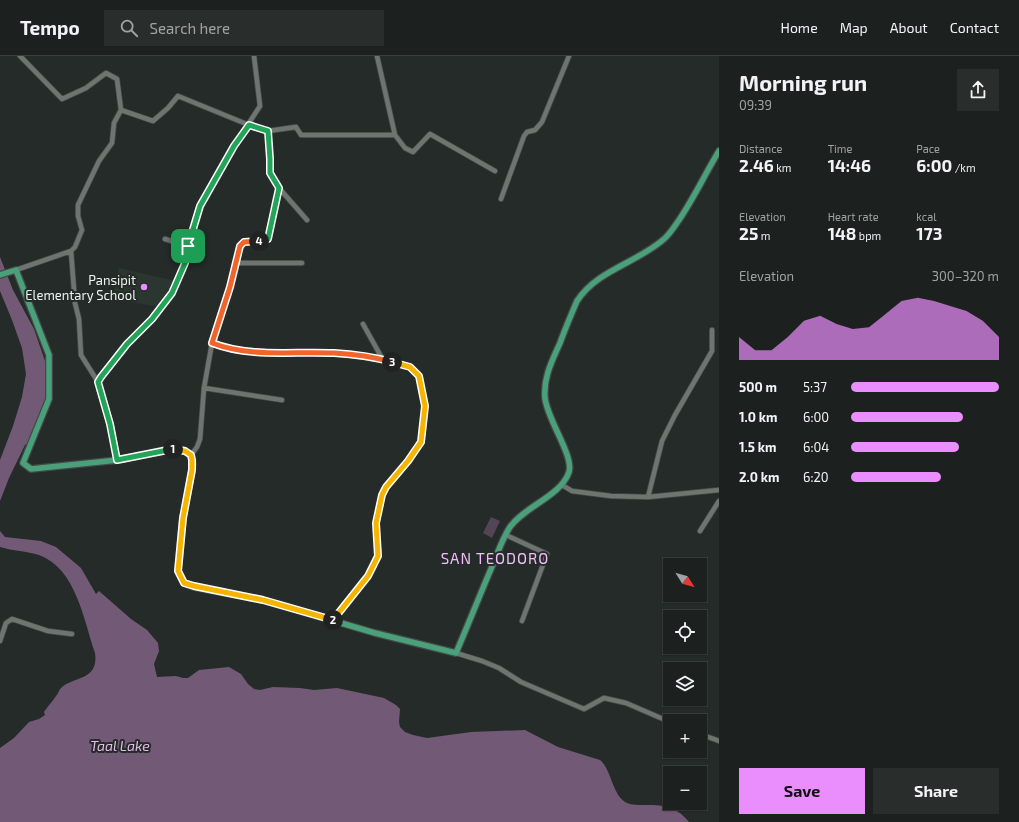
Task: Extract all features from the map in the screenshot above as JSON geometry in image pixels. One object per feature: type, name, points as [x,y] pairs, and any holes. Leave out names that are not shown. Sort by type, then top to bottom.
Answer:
[{"type":"main road","points":[[0,275],[16,270],[49,354],[48,399],[23,463],[31,469],[117,460],[177,448],[185,451],[191,455],[192,470],[183,518],[178,564],[179,574],[184,583],[263,600],[375,633],[456,653],[510,528],[520,516],[562,486],[569,473],[569,458],[548,410],[545,399],[545,387],[550,365],[577,301],[600,277],[652,248],[666,238],[686,209],[719,151]]},
{"type":"street","points":[[16,270],[71,251],[75,247],[82,230],[78,216],[78,205],[99,161],[112,143],[114,123],[121,110],[117,79],[112,76],[106,73],[86,88],[62,99],[20,56]]},
{"type":"street","points":[[98,382],[127,344],[152,319],[172,293],[185,263],[188,246],[200,206],[234,146],[260,106],[254,56]]},
{"type":"street","points":[[377,56],[395,135],[405,148],[413,152],[430,134],[495,171]]},
{"type":"street","points":[[501,199],[524,136],[527,132],[535,130],[542,122],[569,56]]},
{"type":"street","points":[[121,110],[154,121],[178,96],[249,125],[268,131],[296,127],[301,135],[395,135]]},
{"type":"street","points":[[268,131],[270,173],[279,188],[307,220]]},
{"type":"street","points":[[191,455],[198,447],[200,439],[204,388],[212,343],[240,246],[244,242],[268,239],[279,188]]},
{"type":"street","points":[[165,239],[188,246]]},
{"type":"street","points":[[71,251],[79,319],[81,355],[98,382],[110,424],[117,460]]},
{"type":"street","points":[[236,263],[302,263]]},
{"type":"street","points":[[363,324],[383,360]]},
{"type":"street","points":[[648,497],[662,441],[675,415],[712,351],[712,330]]},
{"type":"street","points":[[212,343],[231,350],[262,353],[335,353],[383,360],[410,367],[419,376],[425,406],[421,442],[408,461],[386,487],[382,495],[376,523],[378,556],[368,576],[333,620]]},
{"type":"street","points":[[204,388],[282,400]]},
{"type":"street","points":[[562,486],[572,491],[611,496],[648,497],[719,490]]},
{"type":"street","points":[[700,530],[719,501]]},
{"type":"street","points":[[506,535],[547,554],[522,621]]},
{"type":"street","points":[[0,641],[2,626],[12,619],[48,631],[72,634]]},
{"type":"street","points":[[456,653],[499,668],[521,682],[584,710],[604,698],[626,704],[663,719]]},
{"type":"street","points":[[707,737],[719,741]]},
{"type":"shaded area","name":"Pansipit Elementary School","points":[[119,268],[176,281],[160,307],[112,299]]},
{"type":"shaded area","points":[[491,517],[500,521],[492,538],[483,533]]},
{"type":"water","points":[[0,257],[13,290],[34,329],[45,361],[50,385],[48,404],[31,441],[25,445],[0,501],[0,460],[22,397],[26,374],[22,348],[0,291]]},
{"type":"water","name":"Taal Lake","points":[[0,531],[5,537],[41,541],[56,547],[81,568],[96,594],[99,591],[131,619],[147,630],[158,643],[159,651],[154,664],[157,677],[176,676],[188,678],[199,670],[229,667],[241,674],[248,684],[254,689],[260,690],[273,687],[314,690],[337,688],[384,698],[400,709],[400,727],[405,732],[427,738],[471,732],[525,730],[558,747],[600,760],[604,764],[618,795],[627,803],[635,805],[663,806],[663,810],[676,810],[689,822],[0,822],[0,748],[14,738],[29,722],[39,719],[45,715],[44,712],[61,688],[66,684],[84,676],[93,669],[95,653],[77,597],[62,571],[52,562],[39,555],[0,547]]},
{"type":"place","name":"Pansipit Elementary School","points":[[144,287]]},
{"type":"district","name":"SAN TEODORO","points":[[495,558]]},
{"type":"route","points":[[249,125],[268,131],[270,173],[279,188],[272,225],[268,239],[244,242],[240,246],[230,287],[212,343],[231,350],[262,353],[335,353],[383,360],[410,367],[419,376],[425,406],[424,428],[421,442],[408,461],[386,487],[382,495],[376,523],[378,556],[368,576],[333,620],[263,600],[184,583],[178,571],[178,564],[183,518],[193,464],[191,455],[182,449],[177,448],[117,460],[110,424],[98,382],[127,344],[152,319],[172,293],[185,263],[188,246],[200,206],[234,146],[249,125]]}]
